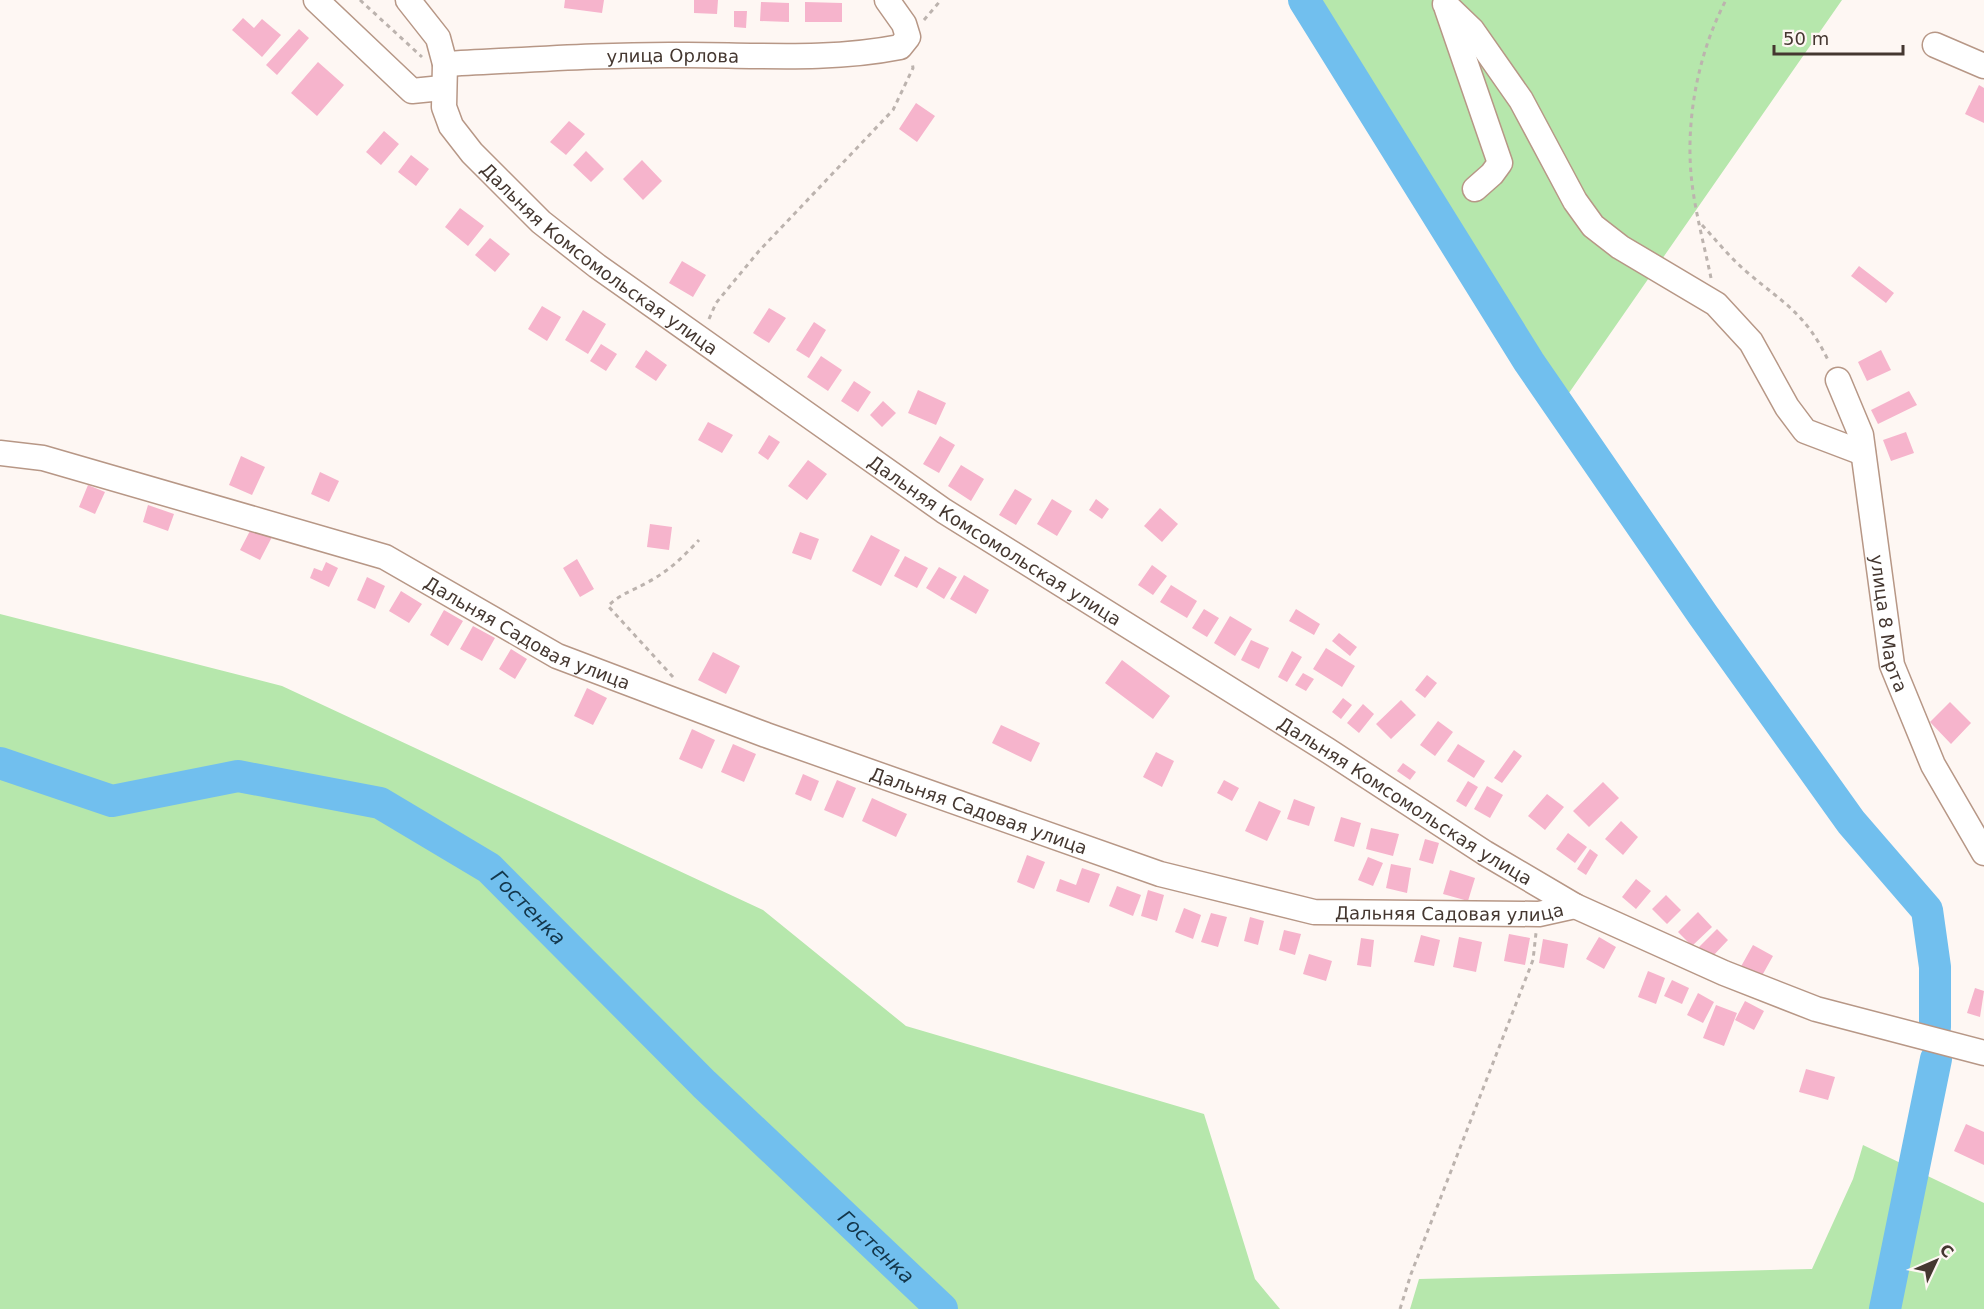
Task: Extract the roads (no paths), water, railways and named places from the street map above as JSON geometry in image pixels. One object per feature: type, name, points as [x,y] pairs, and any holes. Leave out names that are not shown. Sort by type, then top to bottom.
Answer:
[{"type":"street","points":[[316,0],[412,91],[443,76],[438,38],[408,0]]},
{"type":"street","name":"улица Орлова","points":[[443,76],[579,55],[808,57],[904,42],[904,24],[887,0]]},
{"type":"street","points":[[1444,2],[1500,163],[1492,174],[1475,189]]},
{"type":"street","points":[[1444,2],[1472,30],[1521,100],[1575,201],[1593,226],[1620,247],[1716,304],[1751,342],[1787,408],[1805,431],[1863,453]]},
{"type":"street","points":[[1935,45],[1984,66]]},
{"type":"street","name":"Дальняя Комсомольская улица","points":[[443,76],[444,107],[451,126],[472,153],[541,222],[597,266],[944,511],[1327,750],[1485,853],[1575,906]]},
{"type":"street","name":"улица 8 Марта","points":[[1838,380],[1861,435],[1892,664],[1933,765],[1984,853]]},
{"type":"street","name":"Дальняя Садовая улица","points":[[0,453],[43,458],[385,556],[557,656],[766,735],[1160,874],[1314,912],[1539,914],[1575,906],[1724,973],[1816,1009],[1984,1053]]},
{"type":"waterway","points":[[1304,0],[1529,362],[1703,615],[1851,822],[1927,910],[1935,967],[1935,1027]]},
{"type":"waterway","name":"Гостенка","points":[[0,763],[112,801],[238,776],[380,803],[489,868],[704,1084],[942,1309]]},
{"type":"waterway","points":[[1885,1309],[1936,1059]]}]
